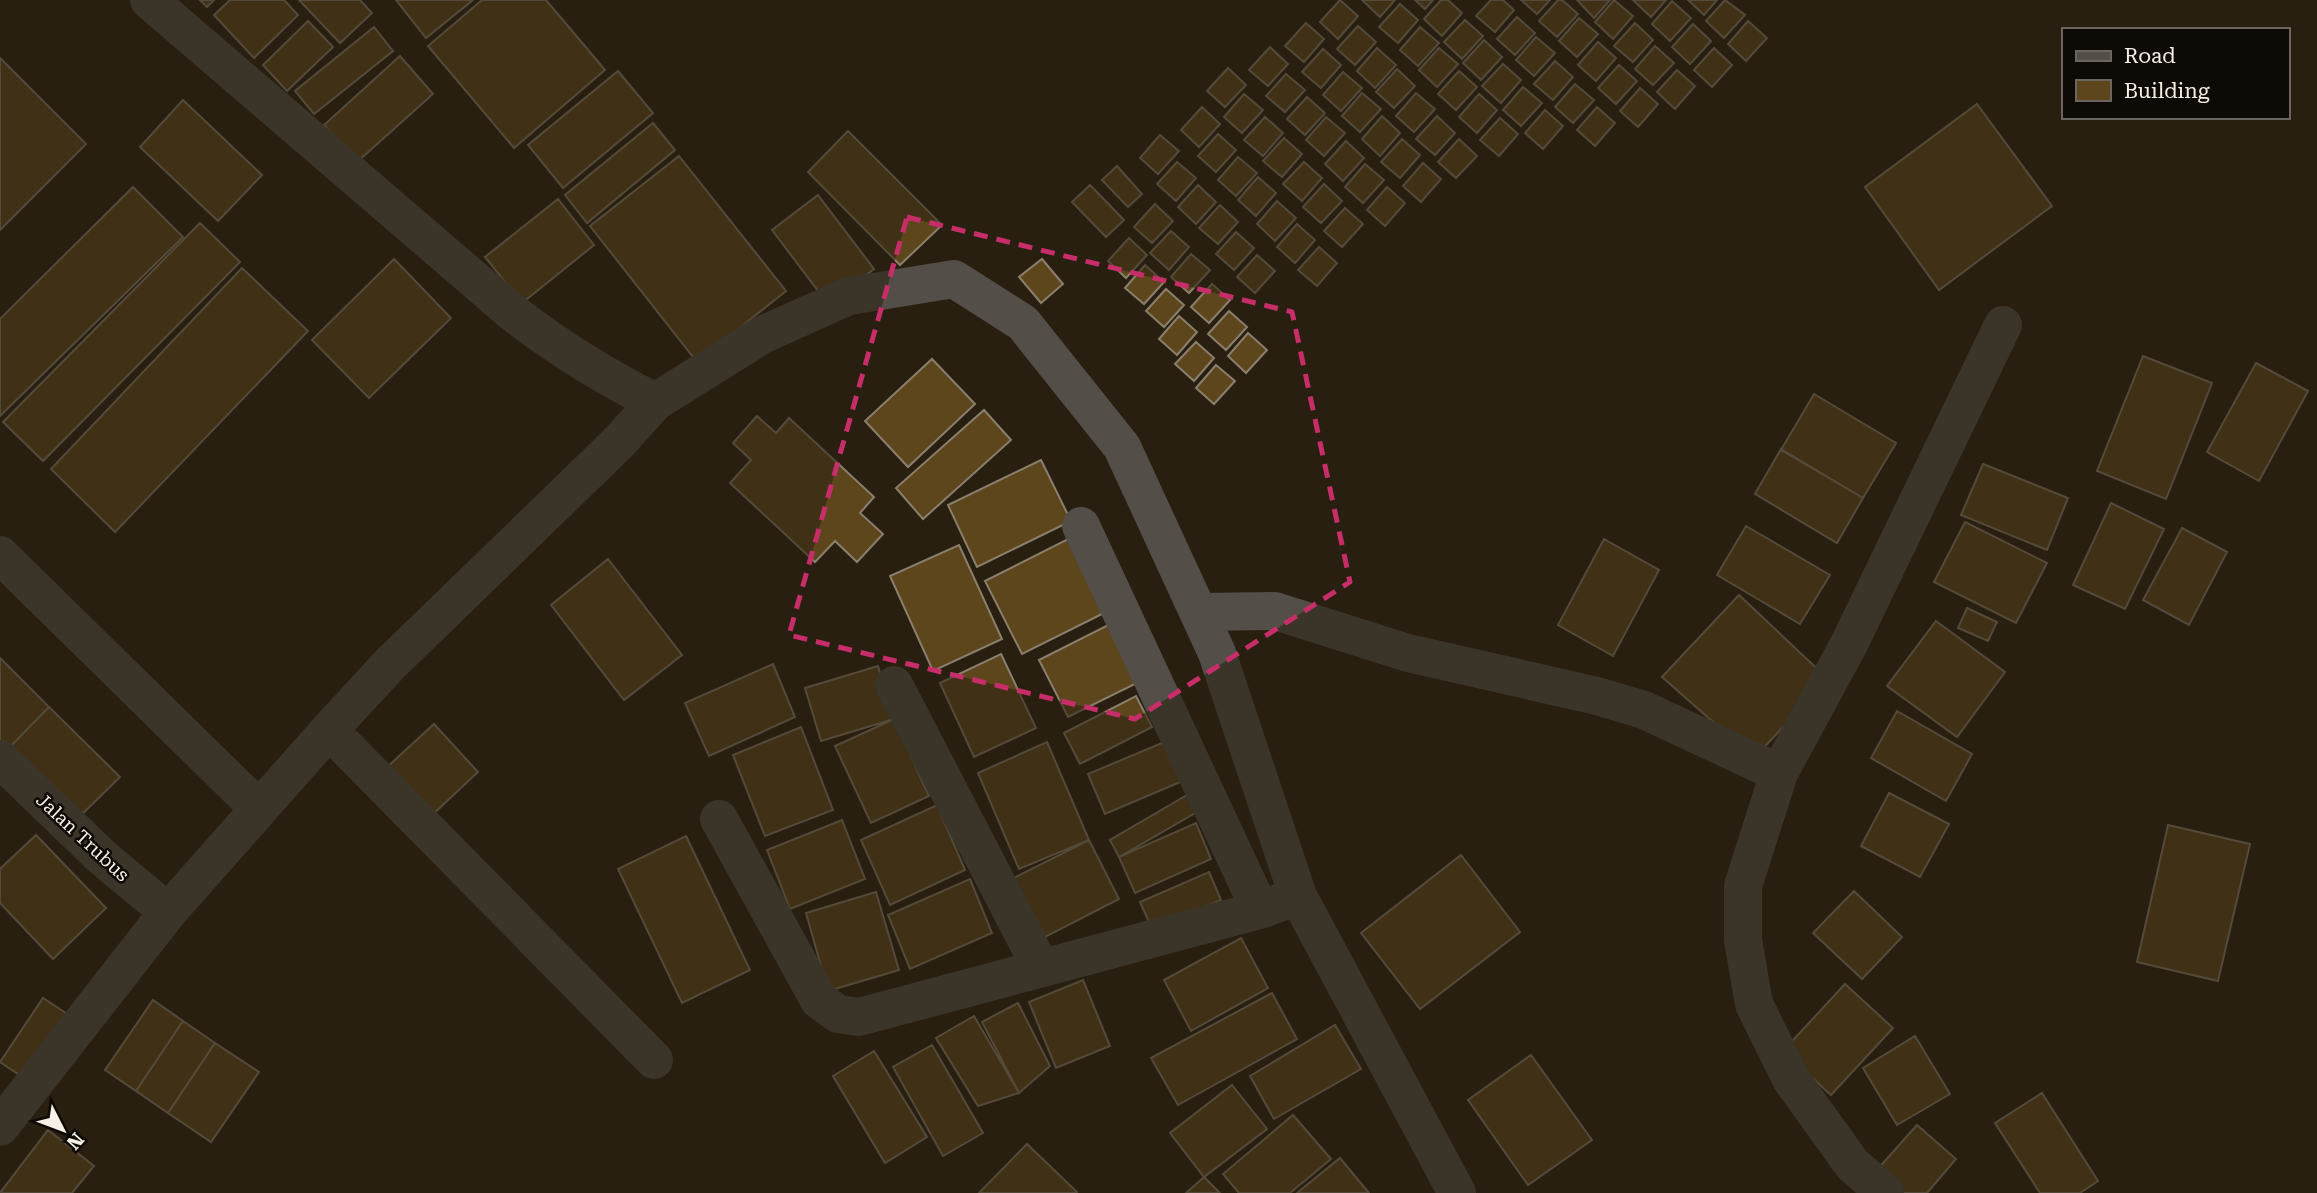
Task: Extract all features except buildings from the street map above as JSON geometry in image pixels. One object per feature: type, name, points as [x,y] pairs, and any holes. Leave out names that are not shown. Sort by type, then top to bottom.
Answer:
[{"type":"street","points":[[149,0],[512,312],[558,347],[655,402]]},
{"type":"street","points":[[0,1127],[168,912],[258,808],[390,664],[618,443],[655,402],[762,335],[849,296],[954,279],[1023,323],[1122,447],[1217,653],[1298,896],[1457,1193]]},
{"type":"street","points":[[1885,1193],[1852,1164],[1791,1079],[1754,1004],[1743,940],[1743,886],[1779,774],[1849,644],[2003,325]]},
{"type":"street","points":[[1081,526],[1260,910]]},
{"type":"street","points":[[0,555],[258,808]]},
{"type":"street","points":[[1198,612],[1275,611],[1408,653],[1598,696],[1644,710],[1779,774]]},
{"type":"street","points":[[894,685],[1041,968]]},
{"type":"street","points":[[329,730],[654,1060]]},
{"type":"street","name":"Jalan Trubus","points":[[0,759],[103,859],[168,912]]},
{"type":"street","points":[[719,819],[819,1000],[838,1014],[859,1017],[1260,910],[1298,896]]},
{"type":"highlighted area","points":[[907,217],[1292,312],[1350,582],[1135,719],[789,635]]}]
